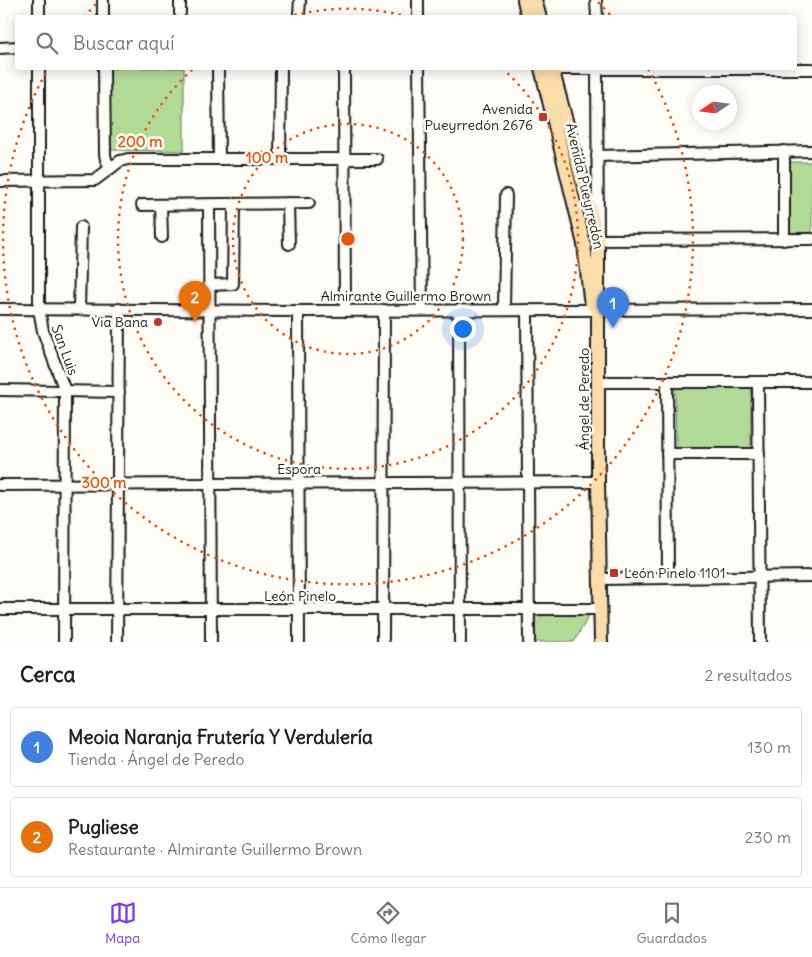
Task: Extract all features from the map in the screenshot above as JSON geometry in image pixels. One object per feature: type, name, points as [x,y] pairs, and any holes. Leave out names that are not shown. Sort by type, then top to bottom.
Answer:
[{"type":"main road","points":[[524,0],[527,15]]},
{"type":"main road","points":[[535,0],[539,15]]},
{"type":"main road","name":"Avenida Pueyrredón","points":[[547,70],[598,240]]},
{"type":"main road","name":"Avenida Pueyrredón","points":[[547,70],[584,244],[590,298],[592,304],[599,309]]},
{"type":"main road","name":"Ángel de Peredo","points":[[598,240],[598,482],[601,642]]},
{"type":"street","points":[[39,0],[39,15]]},
{"type":"street","points":[[103,0],[103,15]]},
{"type":"street","points":[[180,0],[180,12]]},
{"type":"street","points":[[300,0],[300,14]]},
{"type":"street","points":[[418,0],[418,15]]},
{"type":"street","points":[[596,0],[597,15]]},
{"type":"street","points":[[0,48],[15,48]]},
{"type":"street","points":[[797,69],[812,69]]},
{"type":"street","name":"San Luis","points":[[39,70],[39,309],[43,331],[65,391],[64,642]]},
{"type":"street","points":[[104,70],[105,154],[111,168]]},
{"type":"street","points":[[218,70],[219,160]]},
{"type":"street","points":[[280,70],[280,159]]},
{"type":"street","points":[[344,70],[345,310]]},
{"type":"street","points":[[419,70],[422,310]]},
{"type":"street","name":"Ángel de Peredo","points":[[597,70],[598,240]]},
{"type":"street","points":[[784,151],[784,240]]},
{"type":"street","points":[[597,156],[812,151]]},
{"type":"street","points":[[0,181],[95,180],[120,161],[128,159],[377,159]]},
{"type":"street","points":[[504,309],[506,195]]},
{"type":"street","points":[[142,205],[309,203]]},
{"type":"street","points":[[288,204],[289,244]]},
{"type":"street","points":[[161,205],[162,237]]},
{"type":"street","points":[[209,205],[211,642]]},
{"type":"street","points":[[210,285],[232,284],[234,205]]},
{"type":"street","points":[[79,309],[81,227]]},
{"type":"street","points":[[598,240],[812,240]]},
{"type":"street","name":"Almirante Guillermo Brown","points":[[0,309],[298,311],[812,309]]},
{"type":"street","points":[[117,642],[119,309]]},
{"type":"street","points":[[383,642],[384,310]]},
{"type":"street","points":[[458,310],[460,642]]},
{"type":"street","points":[[527,310],[529,642]]},
{"type":"street","points":[[298,311],[299,642]]},
{"type":"street","points":[[598,382],[812,382]]},
{"type":"street","points":[[667,382],[668,578]]},
{"type":"street","points":[[758,382],[760,642]]},
{"type":"street","points":[[0,390],[119,392]]},
{"type":"street","points":[[667,454],[759,454]]},
{"type":"street","name":"Espora","points":[[0,485],[298,482],[598,482]]},
{"type":"street","points":[[600,579],[812,576]]},
{"type":"street","name":"León Pinelo","points":[[0,609],[601,609]]},
{"type":"green space","points":[[109,70],[184,70],[184,151],[109,150]]},
{"type":"green space","points":[[789,162],[812,162],[812,234],[789,234]]},
{"type":"green space","points":[[675,388],[751,388],[751,449],[676,449]]},
{"type":"green space","points":[[590,614],[574,642],[535,642],[535,616]]},
{"type":"place","name":"Avenida Pueyrredón 2676","points":[[543,117]]},
{"type":"place","name":"Via Bana","points":[[158,322]]},
{"type":"place","name":"Pugliese","points":[[195,322]]},
{"type":"place","name":"Meoia Naranja Frutería Y Verdulería","points":[[613,328]]},
{"type":"place","name":"León Pinelo 1101","points":[[614,573]]}]
